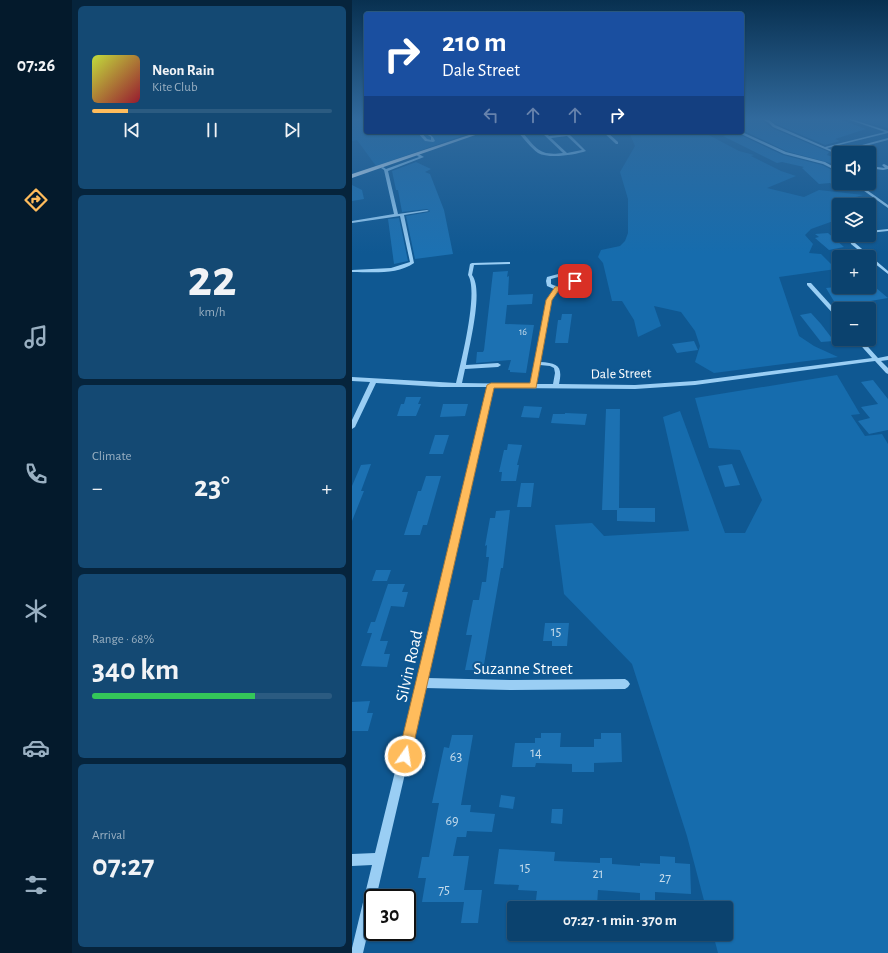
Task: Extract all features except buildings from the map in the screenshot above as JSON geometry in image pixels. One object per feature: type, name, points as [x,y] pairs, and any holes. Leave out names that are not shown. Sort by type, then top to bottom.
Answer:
[{"type":"main road","points":[[352,176],[388,163]]},
{"type":"street","points":[[386,170],[404,163]]},
{"type":"street","points":[[876,168],[888,168],[884,165]]},
{"type":"street","points":[[380,166],[386,170],[396,215]]},
{"type":"street","points":[[865,190],[888,207]]},
{"type":"street","points":[[352,222],[427,211]]},
{"type":"street","points":[[352,271],[379,271],[402,268],[412,263],[402,214]]},
{"type":"street","points":[[876,231],[888,230]]},
{"type":"street","points":[[853,242],[888,273]]},
{"type":"street","points":[[459,385],[474,306],[473,279],[470,275],[472,264],[508,264]]},
{"type":"street","points":[[565,274],[572,277],[574,280],[573,284],[569,287],[557,288],[548,285],[548,280],[551,277],[565,274]]},
{"type":"street","points":[[809,284],[832,310]]},
{"type":"street","points":[[533,386],[549,300],[557,288]]},
{"type":"street","points":[[864,346],[888,372]]},
{"type":"street","name":"Dale Street","points":[[352,379],[459,385],[635,387],[695,383],[888,358]]},
{"type":"street","points":[[537,363],[552,364],[557,368],[559,373],[556,386]]},
{"type":"street","points":[[463,367],[498,365]]},
{"type":"street","points":[[352,426],[374,380]]},
{"type":"street","name":"Silvin Road","points":[[357,953],[422,683],[491,385]]},
{"type":"street","name":"Suzanne Street","points":[[422,683],[512,685],[625,684]]},
{"type":"street","points":[[352,860],[380,859]]},
{"type":"shaded area","points":[[374,163],[383,163],[376,166]]},
{"type":"shaded area","points":[[625,163],[766,163],[796,176],[767,188],[804,197],[819,190],[863,195],[852,198],[832,198],[832,222],[811,229],[805,235],[813,244],[809,253],[821,254],[832,265],[832,270],[779,277],[799,336],[814,346],[838,357],[714,373],[695,362],[700,346],[695,331],[681,312],[654,306],[661,326],[638,337],[634,320],[622,301],[612,301],[603,263],[598,257],[601,250],[620,246],[625,241],[628,233],[628,199],[620,172]]},
{"type":"shaded area","points":[[837,375],[860,414],[851,415],[865,436],[882,434],[888,444],[888,953],[718,953],[715,941],[733,941],[733,901],[704,901],[687,836],[632,664],[564,594],[555,525],[592,523],[604,536],[689,531],[663,417],[680,411],[725,533],[745,533],[762,500],[740,450],[709,448],[695,398]]},
{"type":"route","points":[[405,756],[491,385],[533,386],[549,300],[557,288],[569,287],[575,281]]}]
